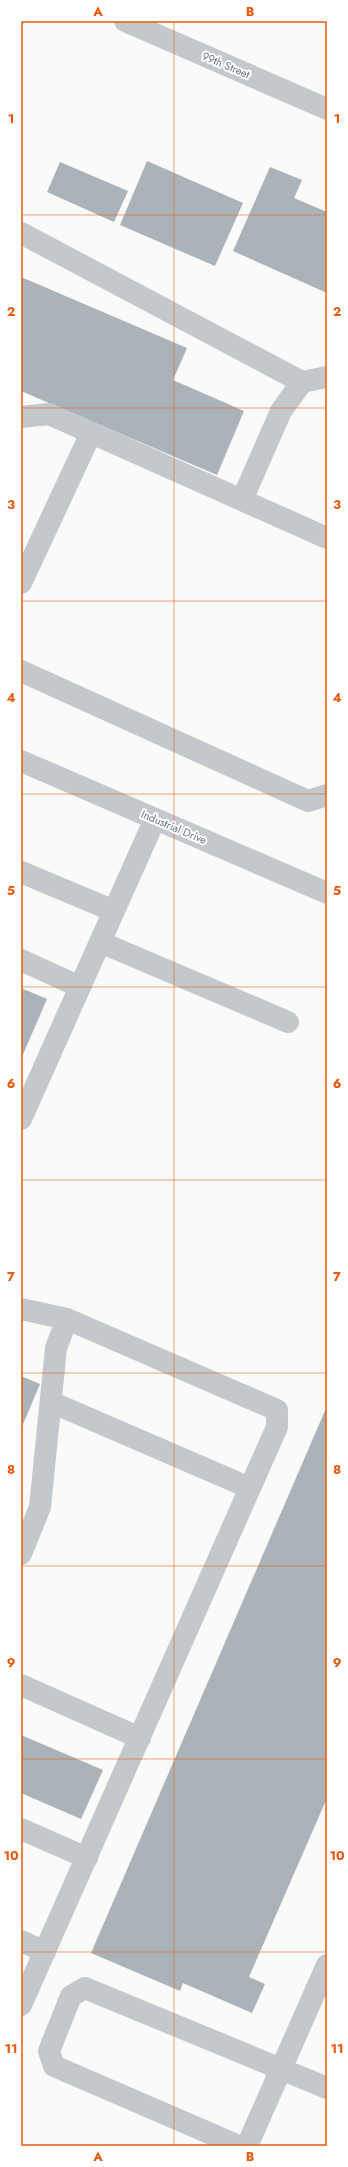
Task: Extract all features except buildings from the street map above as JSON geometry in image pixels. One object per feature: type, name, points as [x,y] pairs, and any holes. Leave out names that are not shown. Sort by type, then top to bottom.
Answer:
[{"type":"street","name":"99th Street","points":[[125,21],[327,109]]},
{"type":"street","points":[[21,233],[302,382],[327,377]]},
{"type":"street","points":[[242,500],[281,411],[302,382]]},
{"type":"street","points":[[21,417],[49,414],[327,538]]},
{"type":"street","points":[[21,583],[91,434]]},
{"type":"street","points":[[21,671],[308,801],[327,795]]},
{"type":"street","name":"Industrial Drive","points":[[21,762],[327,893]]},
{"type":"street","points":[[21,1119],[155,819]]},
{"type":"street","points":[[21,872],[114,911]]},
{"type":"street","points":[[100,942],[288,1022]]},
{"type":"street","points":[[21,960],[80,987]]},
{"type":"street","points":[[21,1309],[68,1320],[277,1410],[277,1427],[21,2005]]},
{"type":"street","points":[[21,1554],[40,1507],[56,1348],[68,1320]]},
{"type":"street","points":[[51,1402],[250,1488]]},
{"type":"street","points":[[21,1685],[140,1738]]},
{"type":"street","points":[[21,1829],[87,1858]]},
{"type":"street","points":[[21,1941],[45,1952]]},
{"type":"street","points":[[247,2146],[280,2068],[324,1979]]},
{"type":"street","points":[[239,2146],[54,2066],[49,2051],[71,1996],[85,1988],[327,2088]]}]
